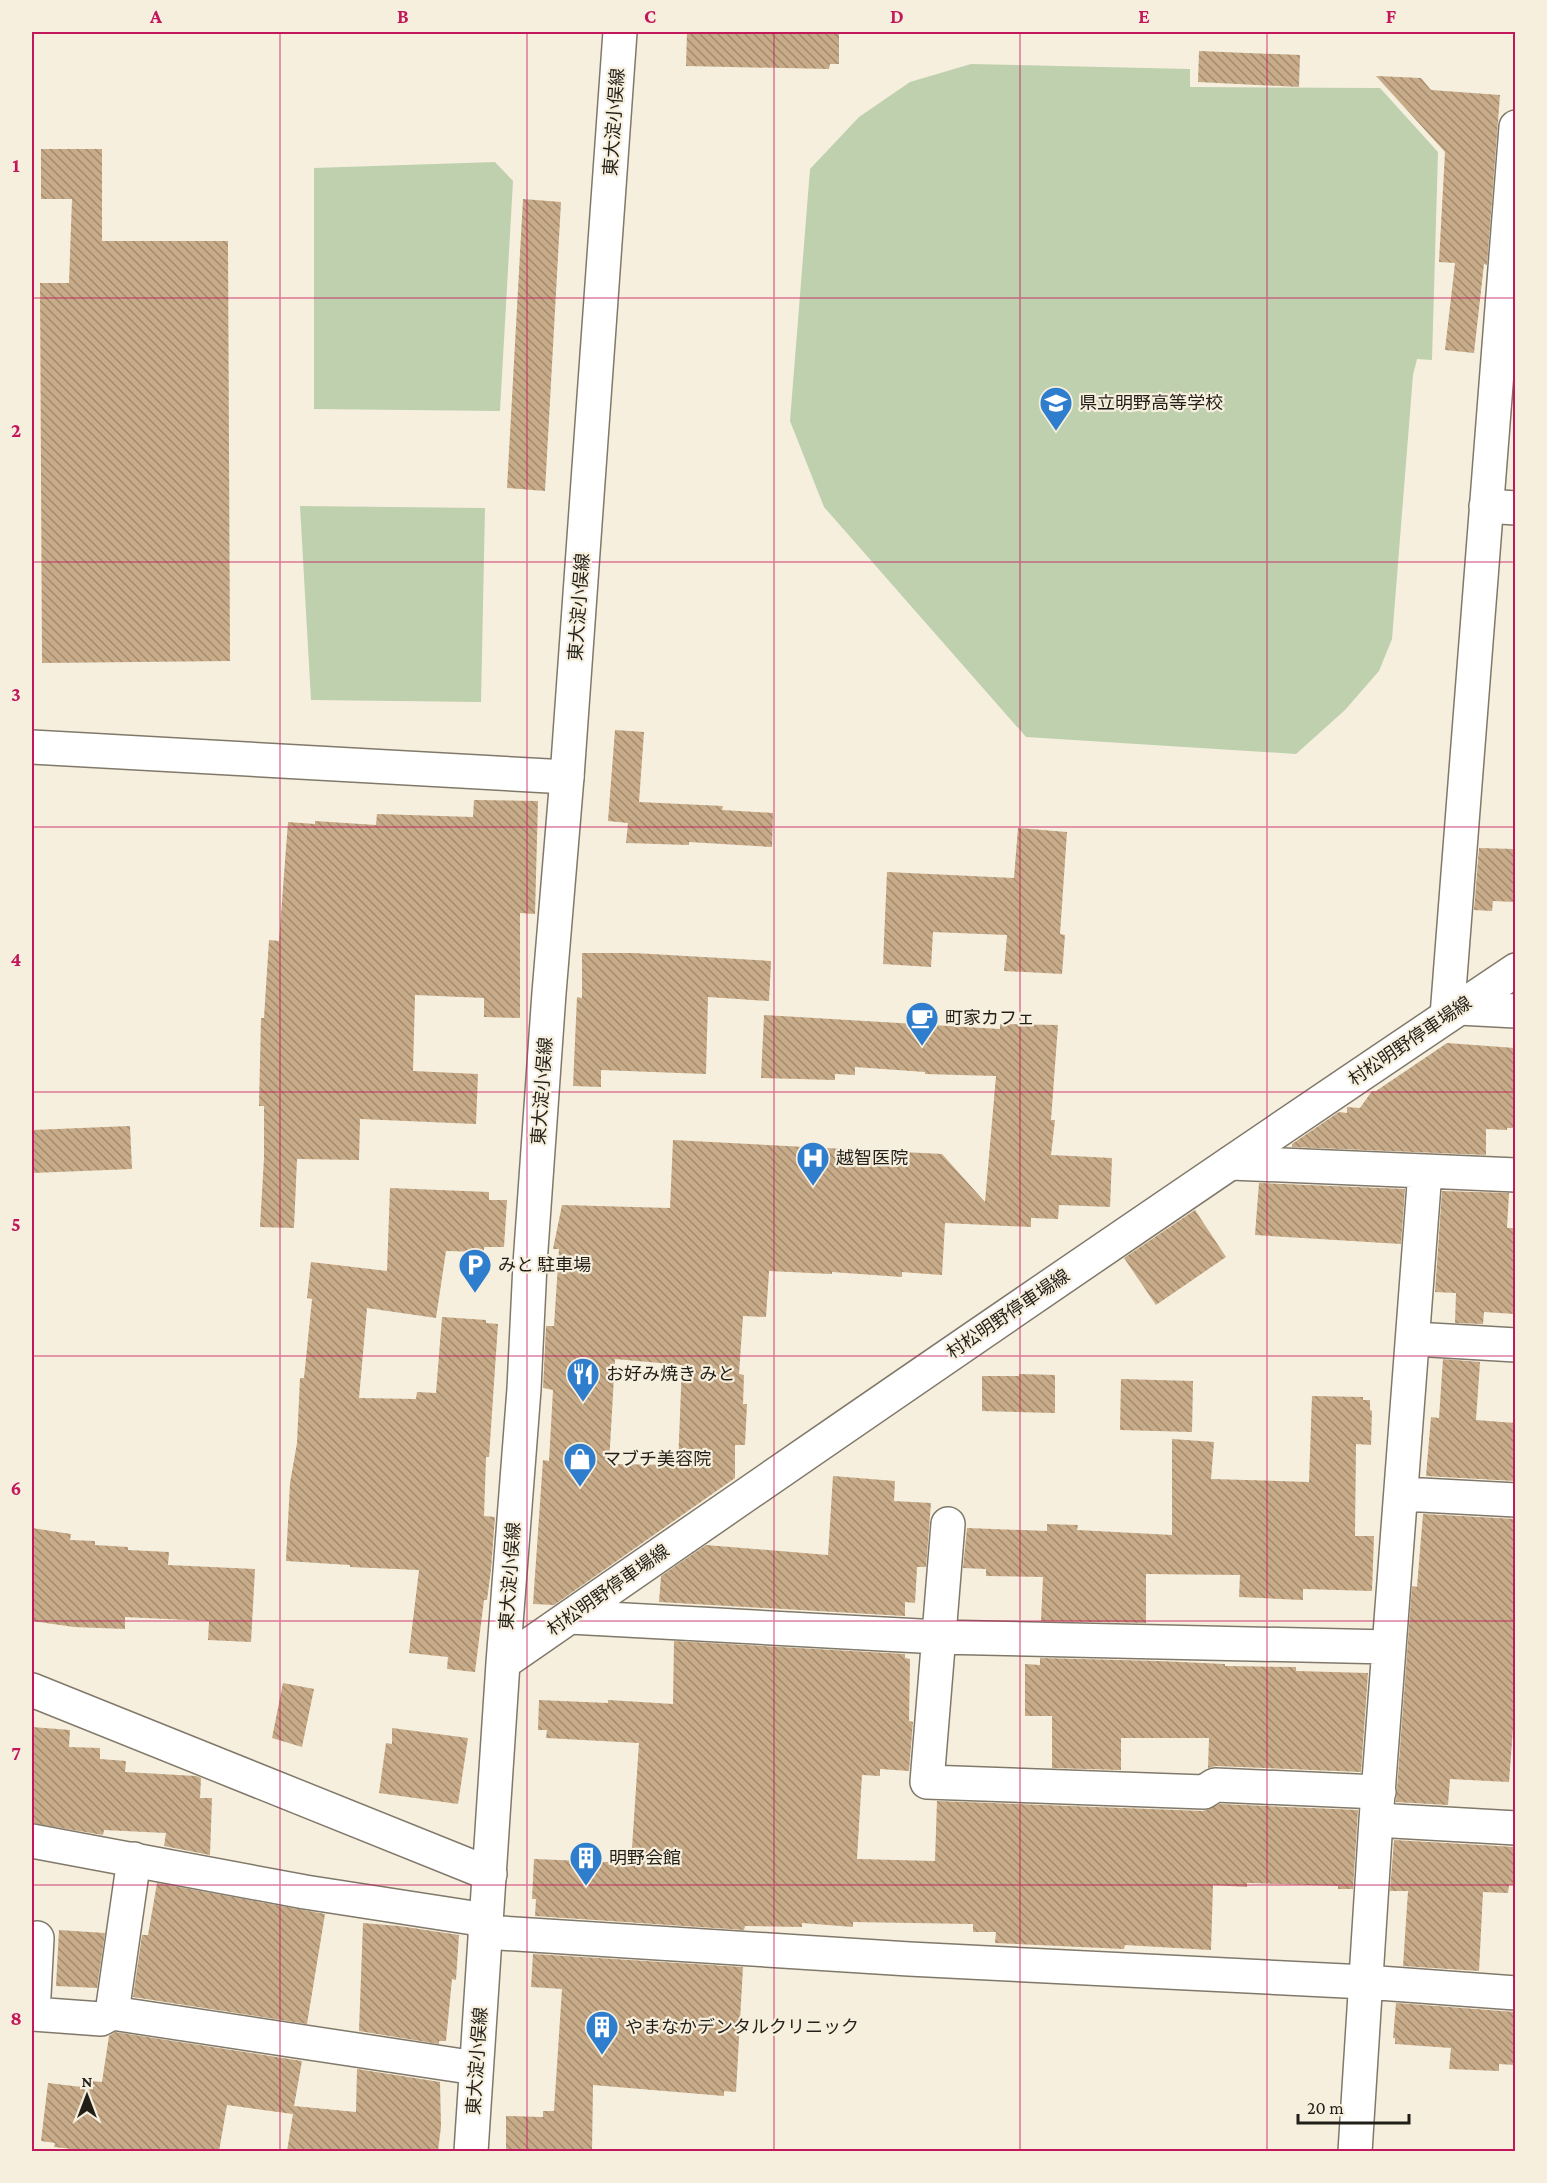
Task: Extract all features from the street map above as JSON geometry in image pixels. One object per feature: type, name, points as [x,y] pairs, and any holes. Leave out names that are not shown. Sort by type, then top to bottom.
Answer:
[{"type":"street","name":"東大淀小俣線","points":[[471,2151],[549,993],[567,777],[620,32]]},
{"type":"street","points":[[1515,126],[1501,507],[1453,1012],[1515,1011]]},
{"type":"street","points":[[32,747],[567,777]]},
{"type":"street","name":"村松明野停車場線","points":[[503,1663],[960,1346],[1515,970]]},
{"type":"street","points":[[1232,1163],[1515,1175]]},
{"type":"street","points":[[1355,2151],[1365,1982],[1425,1171]]},
{"type":"street","points":[[1414,1339],[1515,1345]]},
{"type":"street","points":[[1402,1494],[1515,1500]]},
{"type":"street","points":[[948,1524],[927,1782],[1204,1792],[1215,1785],[1378,1806],[1515,1828]]},
{"type":"street","points":[[570,1617],[939,1637],[1389,1647]]},
{"type":"street","points":[[32,1690],[490,1874]]},
{"type":"street","points":[[32,1841],[485,1926],[909,1959],[1365,1982],[1515,1993]]},
{"type":"street","points":[[112,2013],[134,1859]]},
{"type":"street","points":[[37,1938],[33,2014],[100,2019],[112,2013],[476,2068]]},
{"type":"green space","points":[[971,64],[1190,69],[1190,87],[1380,88],[1438,152],[1432,360],[1417,359],[1413,375],[1392,639],[1379,671],[1345,710],[1296,754],[1026,737],[824,507],[790,421],[810,169],[859,117],[910,82]]},
{"type":"green space","points":[[495,162],[513,181],[500,411],[314,409],[314,168]]},
{"type":"green space","points":[[300,506],[485,508],[481,702],[311,700]]},
{"type":"building","points":[[687,32],[839,32],[839,64],[830,64],[829,69],[686,66]]},
{"type":"building","points":[[1199,51],[1300,55],[1299,87],[1198,82]]},
{"type":"building","points":[[1376,76],[1421,78],[1431,90],[1500,95],[1487,265],[1484,264],[1474,353],[1445,350],[1455,263],[1439,262],[1445,152]]},
{"type":"building","points":[[41,149],[102,149],[102,241],[228,241],[230,661],[42,663],[40,283],[69,283],[72,199],[41,199]]},
{"type":"building","points":[[523,199],[561,202],[545,491],[507,488]]},
{"type":"building","points":[[615,730],[644,732],[639,802],[723,806],[722,810],[773,813],[772,847],[689,842],[689,845],[626,843],[628,823],[608,821]]},
{"type":"building","points":[[474,800],[538,801],[535,914],[520,913],[520,1018],[484,1017],[484,998],[415,995],[413,1071],[478,1074],[476,1124],[360,1119],[359,1160],[297,1159],[294,1228],[260,1227],[264,1158],[264,1106],[259,1106],[261,1018],[264,1018],[269,940],[279,941],[288,822],[315,824],[315,821],[376,825],[377,814],[473,817]]},
{"type":"building","points":[[1018,828],[1067,832],[1060,934],[1065,935],[1062,974],[1004,971],[1007,935],[933,932],[931,967],[883,964],[887,872],[1014,878]]},
{"type":"building","points":[[1479,848],[1515,849],[1515,902],[1493,901],[1492,911],[1474,910]]},
{"type":"building","points":[[582,953],[634,953],[771,961],[769,1001],[708,997],[706,1074],[601,1070],[601,1087],[573,1086],[577,997],[582,998]]},
{"type":"building","points":[[764,1015],[1000,1029],[1000,1024],[1058,1025],[1051,1120],[1055,1120],[1051,1155],[1112,1158],[1110,1207],[1059,1205],[1058,1219],[1031,1218],[1031,1227],[945,1223],[942,1275],[902,1272],[902,1277],[832,1272],[832,1274],[769,1271],[766,1317],[743,1316],[739,1374],[744,1375],[743,1404],[747,1404],[745,1445],[735,1445],[735,1478],[554,1605],[533,1604],[543,1460],[549,1461],[553,1390],[543,1388],[546,1326],[554,1326],[559,1249],[553,1249],[562,1205],[670,1208],[673,1140],[942,1154],[985,1202],[996,1076],[925,1074],[925,1072],[855,1067],[855,1075],[835,1074],[835,1080],[761,1078]],"holes":[[[615,1359],[682,1365],[678,1465],[609,1464]]]},
{"type":"building","points":[[1447,1043],[1515,1048],[1515,1128],[1486,1129],[1486,1155],[1292,1147],[1292,1144],[1339,1112],[1347,1113],[1347,1107],[1360,1108],[1372,1091],[1376,1091]]},
{"type":"building","points":[[130,1126],[132,1169],[32,1173],[32,1130]]},
{"type":"building","points":[[1259,1183],[1405,1189],[1401,1244],[1255,1235]]},
{"type":"building","points":[[390,1188],[489,1192],[489,1200],[507,1200],[504,1247],[484,1247],[484,1252],[446,1251],[436,1318],[367,1308],[359,1398],[416,1399],[417,1392],[436,1393],[442,1317],[486,1320],[486,1323],[498,1324],[489,1457],[486,1457],[484,1516],[495,1517],[491,1570],[487,1600],[484,1600],[475,1672],[447,1669],[448,1657],[409,1653],[419,1570],[286,1561],[290,1483],[297,1443],[300,1378],[304,1378],[312,1299],[307,1298],[311,1262],[387,1271]]},
{"type":"building","points":[[1442,1191],[1509,1193],[1507,1228],[1515,1228],[1515,1314],[1484,1312],[1483,1324],[1455,1323],[1456,1293],[1435,1292]]},
{"type":"building","points":[[1195,1210],[1226,1257],[1156,1305],[1124,1258]]},
{"type":"building","points":[[1443,1359],[1480,1362],[1476,1420],[1515,1423],[1515,1481],[1426,1476],[1431,1417],[1439,1418]]},
{"type":"building","points":[[1019,1374],[1055,1375],[1055,1413],[982,1411],[982,1376],[1019,1376]]},
{"type":"building","points":[[1121,1379],[1193,1381],[1192,1432],[1120,1430]]},
{"type":"building","points":[[1312,1396],[1363,1397],[1363,1400],[1370,1400],[1371,1445],[1356,1444],[1355,1536],[1374,1536],[1372,1591],[1303,1589],[1303,1600],[1239,1597],[1240,1575],[1146,1574],[1146,1623],[1041,1621],[1043,1577],[986,1576],[986,1569],[963,1568],[967,1528],[1047,1531],[1047,1524],[1078,1525],[1077,1530],[1172,1535],[1172,1439],[1214,1442],[1211,1479],[1309,1482]]},
{"type":"building","points":[[833,1476],[895,1481],[894,1501],[931,1503],[926,1567],[917,1567],[915,1603],[905,1602],[905,1616],[659,1602],[661,1576],[706,1545],[828,1555]]},
{"type":"building","points":[[1423,1514],[1515,1519],[1515,1729],[1513,1729],[1509,1782],[1450,1779],[1448,1805],[1396,1802],[1412,1586],[1417,1587]]},
{"type":"building","points":[[32,1528],[71,1534],[70,1540],[95,1541],[95,1545],[128,1547],[128,1550],[169,1552],[168,1565],[255,1569],[251,1642],[208,1640],[209,1621],[125,1617],[125,1629],[74,1627],[32,1621]]},
{"type":"building","points":[[674,1641],[905,1654],[905,1658],[910,1659],[909,1721],[913,1722],[909,1771],[880,1769],[880,1776],[862,1775],[857,1859],[935,1861],[937,1801],[1203,1811],[1220,1804],[1358,1810],[1353,1889],[1338,1889],[1338,1886],[1247,1883],[1247,1887],[1213,1885],[1211,1950],[1125,1945],[1124,1949],[995,1943],[996,1932],[973,1932],[973,1924],[853,1922],[853,1927],[802,1923],[802,1927],[745,1926],[744,1930],[535,1916],[536,1899],[532,1899],[534,1859],[631,1863],[639,1743],[546,1738],[547,1730],[538,1730],[539,1700],[608,1703],[608,1700],[673,1704]]},
{"type":"building","points":[[1040,1658],[1296,1667],[1296,1671],[1368,1673],[1361,1772],[1216,1766],[1208,1768],[1209,1738],[1121,1738],[1121,1770],[1052,1768],[1052,1716],[1025,1716],[1025,1664],[1040,1665]]},
{"type":"building","points":[[283,1683],[314,1689],[302,1747],[272,1738]]},
{"type":"building","points":[[32,1727],[70,1730],[69,1747],[100,1748],[100,1759],[126,1761],[125,1772],[201,1778],[200,1798],[212,1798],[210,1855],[164,1846],[166,1833],[104,1830],[103,1835],[32,1823]]},
{"type":"building","points":[[392,1728],[468,1738],[458,1804],[379,1793],[386,1743],[392,1744]]},
{"type":"building","points":[[1394,1840],[1515,1847],[1513,1885],[1509,1885],[1508,1893],[1483,1892],[1479,1971],[1403,1966],[1408,1891],[1390,1891]]},
{"type":"building","points":[[157,1883],[325,1914],[307,2024],[133,1997],[142,1935],[148,1935]]},
{"type":"building","points":[[363,1923],[459,1935],[456,1980],[452,1979],[446,2041],[439,2041],[439,2044],[359,2031]]},
{"type":"building","points":[[59,1930],[105,1933],[97,1988],[56,1986]]},
{"type":"building","points":[[533,1954],[743,1967],[736,2092],[724,2091],[724,2096],[593,2085],[592,2151],[506,2151],[506,2116],[543,2117],[543,2111],[554,2111],[562,1989],[531,1987]]},
{"type":"building","points":[[1396,2003],[1515,2012],[1515,2065],[1499,2064],[1499,2071],[1449,2069],[1451,2048],[1395,2044],[1395,2038],[1393,2038]]},
{"type":"building","points":[[115,2032],[302,2061],[294,2106],[356,2112],[357,2069],[440,2082],[441,2127],[438,2151],[287,2151],[293,2114],[227,2105],[219,2151],[89,2151],[54,2147],[55,2143],[41,2141],[48,2083],[90,2088],[91,2081],[102,2082],[109,2036]]},
{"type":"place","name":"県立明野高等学校","points":[[1056,432]]},
{"type":"place","name":"町家カフェ","points":[[922,1047]]},
{"type":"place","name":"越智医院","points":[[813,1187]]},
{"type":"place","name":"みと 駐車場","points":[[475,1294]]},
{"type":"place","name":"お好み焼き みと","points":[[583,1403]]},
{"type":"place","name":"マブチ美容院","points":[[580,1488]]},
{"type":"place","name":"明野会館","points":[[586,1887]]},
{"type":"place","name":"やまなかデンタルクリニック","points":[[602,2056]]}]
